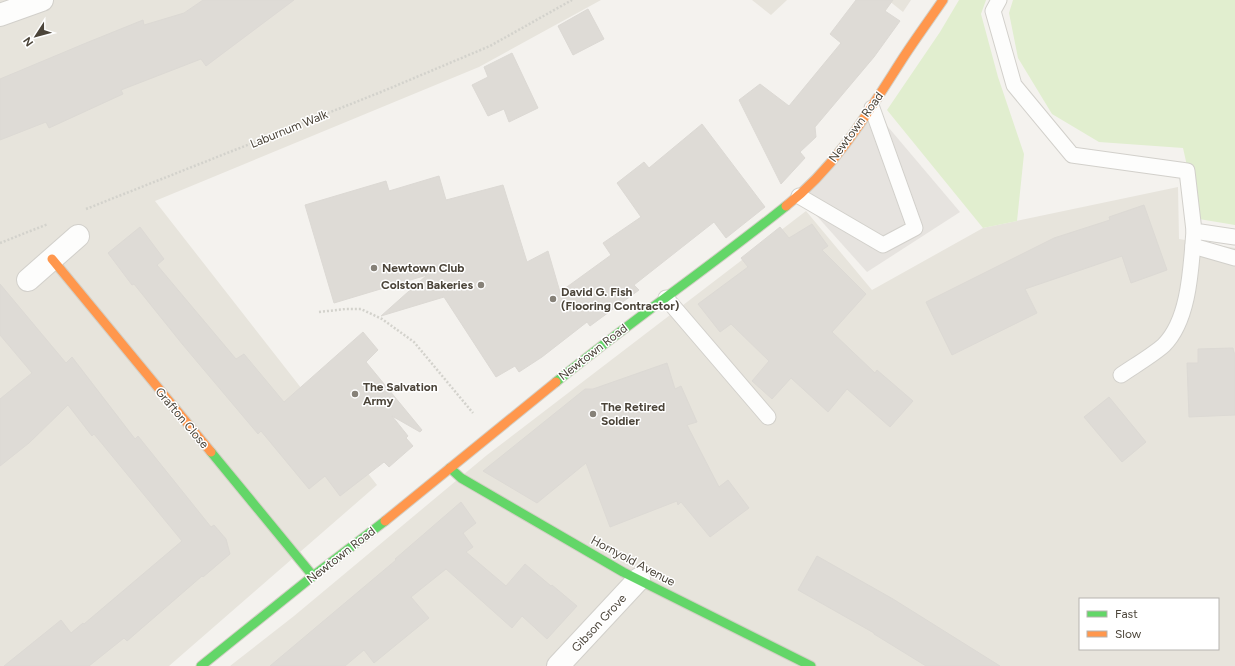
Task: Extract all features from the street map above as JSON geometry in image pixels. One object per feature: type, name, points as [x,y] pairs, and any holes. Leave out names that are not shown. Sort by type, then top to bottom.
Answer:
[{"type":"main road","name":"Newtown Road","points":[[201,666],[313,576],[375,529],[599,347],[741,242],[799,196],[838,155],[872,108],[904,57],[943,0]]},
{"type":"main road","name":"Grafton Close","points":[[52,260],[313,576]]},
{"type":"main road","name":"Hornyold Avenue","points":[[450,468],[461,478],[624,572],[811,666]]},
{"type":"street","points":[[0,15],[42,0]]},
{"type":"street","points":[[28,280],[78,236]]},
{"type":"street","name":"Gibson Grove","points":[[558,666],[639,579]]},
{"type":"lane","points":[[999,0],[993,11],[1014,85],[1072,155],[1187,170],[1194,231],[1188,287],[1183,310],[1174,333],[1163,345],[1121,375]]},
{"type":"lane","points":[[799,196],[883,245],[915,228],[872,108]]},
{"type":"lane","points":[[1194,231],[1235,237]]},
{"type":"lane","points":[[1193,246],[1235,258]]},
{"type":"lane","points":[[666,298],[768,417]]},
{"type":"path","name":"Laburnum Walk","points":[[80,212],[381,92],[490,46],[572,0]]},
{"type":"path","points":[[0,243],[51,223]]},
{"type":"path","points":[[319,312],[361,309],[382,319],[414,342],[491,435]]},
{"type":"shaded area","points":[[0,0],[601,0],[479,67],[155,201],[377,485],[169,666],[0,666]]},
{"type":"shaded area","points":[[752,0],[787,0],[771,15]]},
{"type":"shaded area","points":[[888,0],[911,0],[903,12]]},
{"type":"shaded area","points":[[872,108],[960,212],[867,272],[799,196]]},
{"type":"shaded area","points":[[1178,187],[1179,239],[1235,248],[1235,666],[230,666],[294,616],[487,455],[806,211],[872,290],[983,228]]},
{"type":"green space","points":[[959,0],[986,0],[981,14],[998,77],[1024,154],[1017,221],[983,228],[887,110],[940,32]]},
{"type":"green space","points":[[1013,0],[1235,0],[1235,225],[1199,219],[1183,148],[1099,142],[1052,114],[1018,58],[1009,13]]},
{"type":"building","points":[[203,0],[294,0],[206,66],[201,59],[121,90],[123,94],[49,128],[46,122],[0,140],[0,79],[143,20],[144,25],[184,13]]},
{"type":"building","points":[[856,0],[893,0],[885,11],[900,21],[874,57],[815,127],[816,137],[800,152],[805,158],[781,184],[739,100],[760,84],[789,106],[841,43],[830,34]]},
{"type":"building","points":[[588,9],[604,39],[573,55],[558,26]]},
{"type":"building","points":[[512,53],[538,108],[509,122],[504,109],[488,116],[472,85],[488,77],[484,67]]},
{"type":"building","points":[[702,124],[765,207],[726,238],[714,222],[634,285],[639,290],[590,326],[587,322],[542,357],[519,372],[515,366],[496,377],[444,297],[381,316],[427,275],[334,303],[305,205],[386,181],[389,191],[439,176],[446,200],[503,185],[527,262],[548,251],[560,292],[611,255],[603,243],[641,217],[617,183],[644,162],[649,168]]},
{"type":"building","points":[[1144,205],[1167,270],[1131,283],[1122,256],[1025,289],[1037,313],[952,355],[926,302],[1054,238],[1110,220],[1109,217]]},
{"type":"building","points":[[812,224],[828,246],[822,250],[866,294],[832,332],[875,373],[877,370],[913,401],[890,427],[847,389],[828,412],[791,378],[772,399],[752,381],[769,361],[731,324],[720,332],[698,304],[748,267],[741,258],[780,227],[789,238]]},
{"type":"building","points":[[140,227],[164,259],[157,265],[236,359],[244,354],[284,402],[363,332],[378,350],[366,362],[422,430],[420,432],[392,416],[408,436],[406,438],[413,446],[389,467],[384,462],[340,496],[325,476],[309,489],[261,431],[258,434],[134,284],[132,285],[108,253]]},
{"type":"building","points":[[0,284],[66,363],[72,357],[135,439],[138,436],[211,527],[214,525],[226,539],[230,554],[203,577],[202,576],[127,641],[124,638],[89,666],[4,666],[61,620],[71,633],[83,623],[84,624],[182,541],[94,434],[92,436],[68,405],[29,443],[0,466],[0,399],[32,373],[0,335]]},
{"type":"building","points":[[1233,348],[1235,353],[1235,415],[1189,417],[1187,363],[1198,363],[1198,349]]},
{"type":"building","points":[[667,363],[675,389],[681,386],[697,422],[687,425],[719,487],[728,480],[749,508],[710,537],[681,502],[678,505],[677,501],[610,527],[586,463],[537,503],[483,471],[585,389],[593,389]]},
{"type":"building","points":[[1109,397],[1146,442],[1122,462],[1084,417]]},
{"type":"building","points":[[461,502],[476,523],[463,533],[473,547],[466,552],[506,586],[525,564],[577,606],[547,639],[522,616],[512,628],[446,569],[411,597],[429,618],[374,663],[364,650],[345,666],[270,666],[396,560],[395,559]]},
{"type":"building","points":[[817,556],[893,599],[1000,666],[926,666],[874,633],[798,590]]},
{"type":"traffic: fast","points":[[556,382],[786,206]]},
{"type":"traffic: fast","points":[[211,452],[313,576]]},
{"type":"traffic: fast","points":[[450,468],[461,478],[623,572],[811,666]]},
{"type":"traffic: fast","points":[[201,666],[313,576],[385,521]]},
{"type":"traffic: slow","points":[[786,206],[821,173],[851,137],[943,0]]},
{"type":"traffic: slow","points":[[52,259],[211,452]]},
{"type":"traffic: slow","points":[[385,521],[556,382]]},
{"type":"place","name":"Newtown Club","points":[[374,268]]},
{"type":"place","name":"Colston Bakeries","points":[[481,285]]},
{"type":"place","name":"David G. Fish (Flooring Contractor)","points":[[553,299]]},
{"type":"place","name":"The Salvation Army","points":[[355,394]]},
{"type":"place","name":"The Retired Soldier","points":[[593,414]]}]
